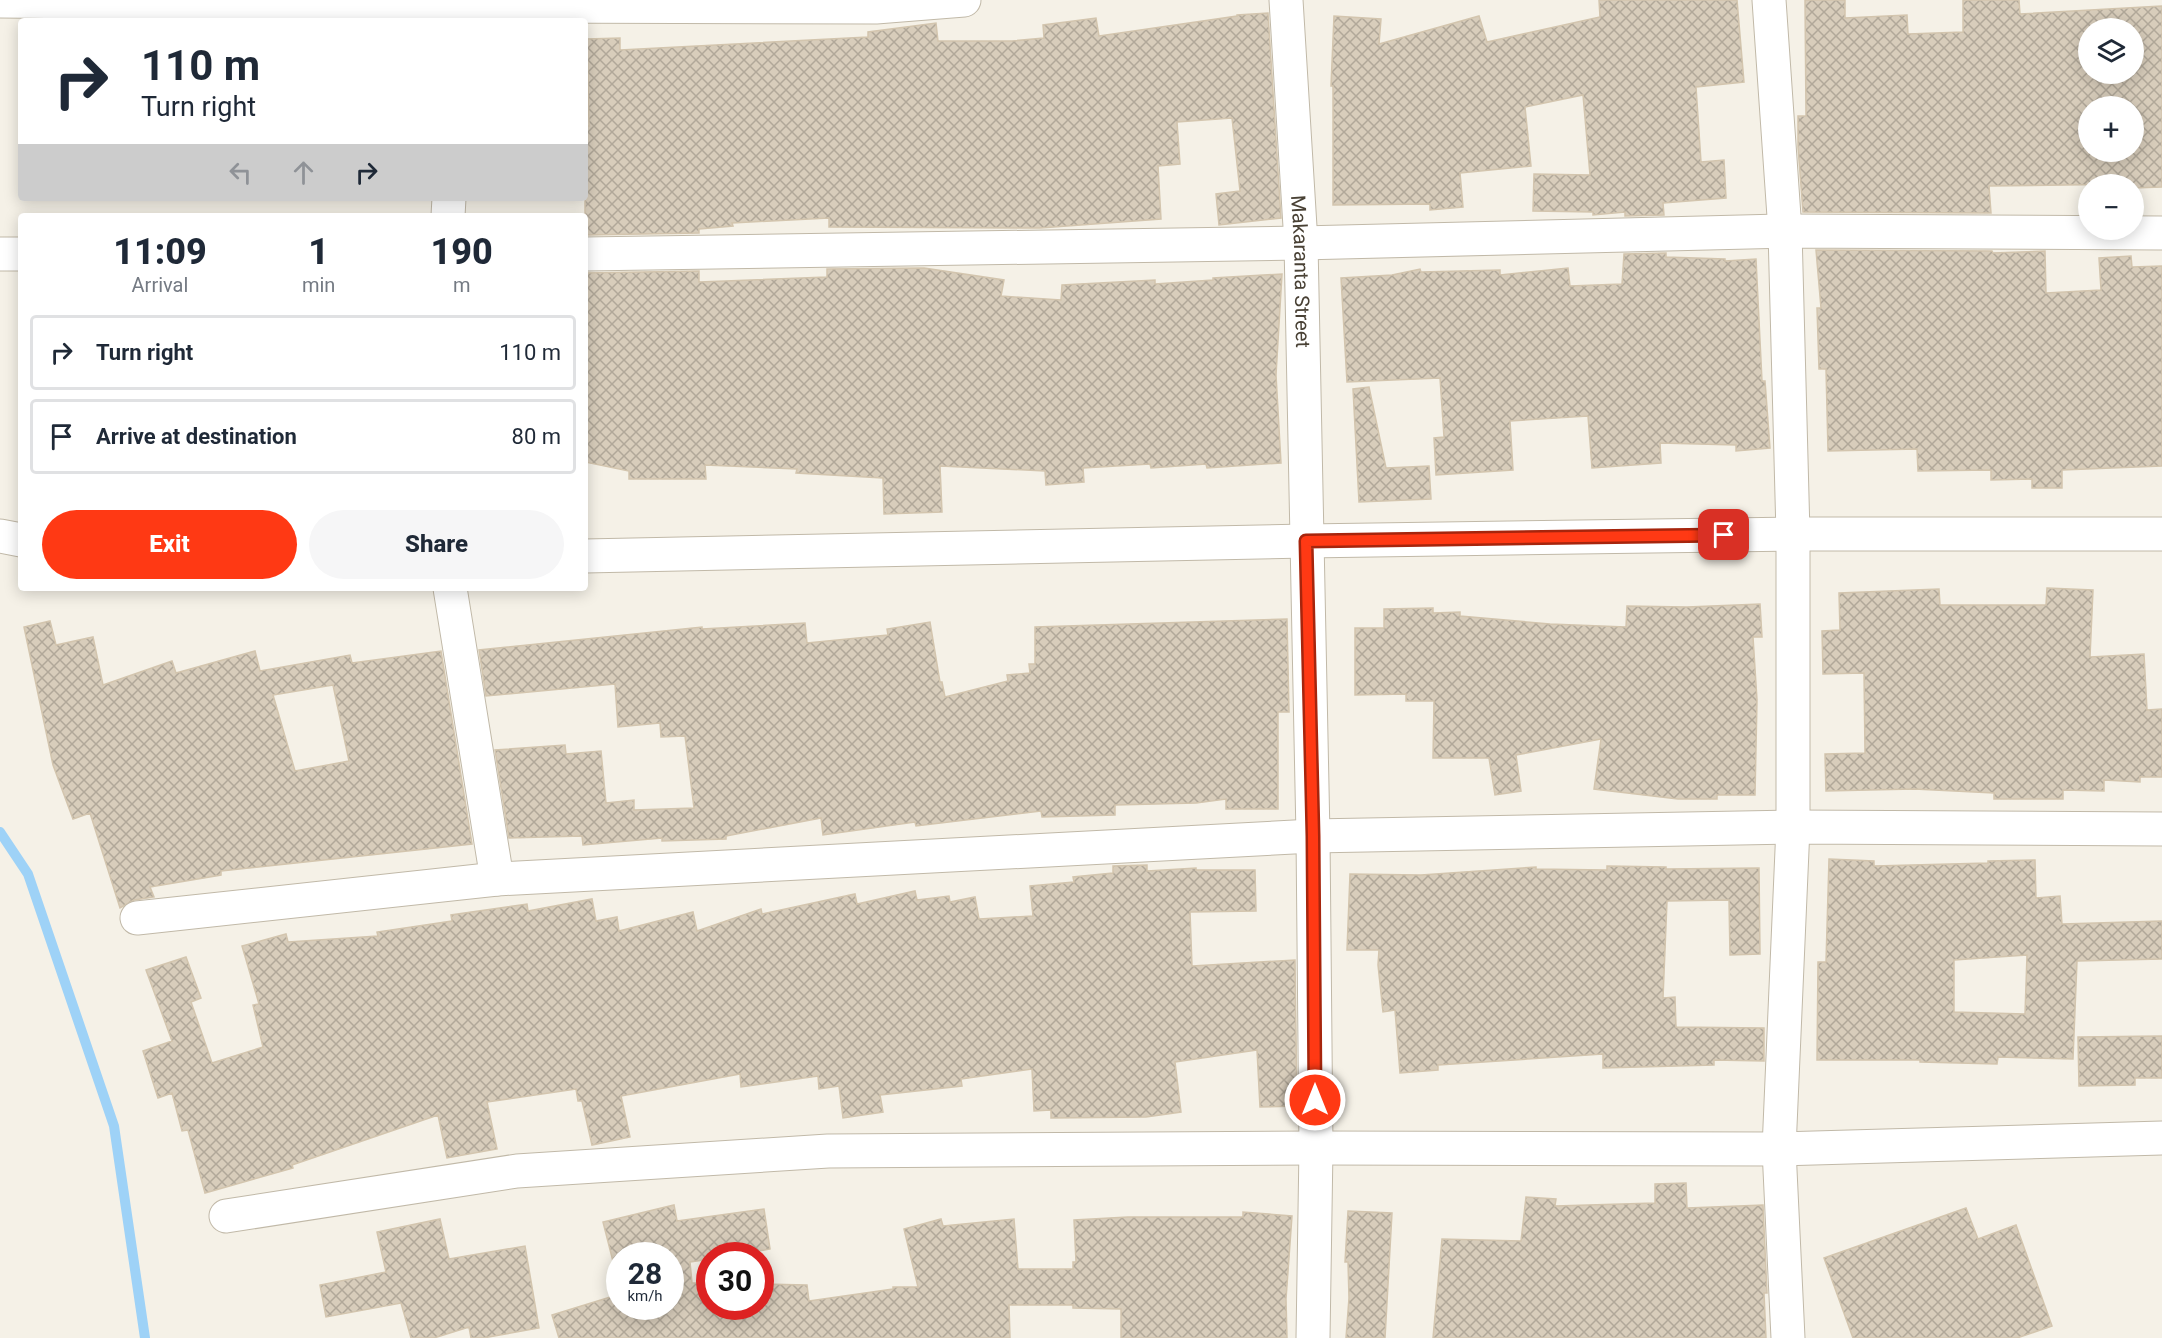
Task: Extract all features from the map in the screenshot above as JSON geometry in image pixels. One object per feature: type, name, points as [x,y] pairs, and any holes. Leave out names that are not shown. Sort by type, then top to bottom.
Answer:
[{"type":"street","points":[[0,1],[465,9],[876,7],[963,0]]},
{"type":"street","name":"Makaranta Street","points":[[1286,0],[1301,243],[1313,836],[1316,1148],[1313,1338]]},
{"type":"street","points":[[1769,0],[1785,231],[1793,534],[1793,827],[1779,1149],[1788,1338]]},
{"type":"street","points":[[588,254],[1301,243],[1785,231],[2162,232]]},
{"type":"street","points":[[0,254],[18,254]]},
{"type":"street","points":[[588,556],[1306,541],[1793,534],[2162,534]]},
{"type":"street","points":[[0,536],[18,539]]},
{"type":"street","points":[[450,591],[497,879]]},
{"type":"street","points":[[137,918],[497,879],[1313,836],[1793,827],[2162,829]]},
{"type":"street","points":[[226,1216],[517,1171],[828,1151],[1316,1148],[1779,1149],[2162,1138]]},
{"type":"building","points":[[1599,0],[1737,0],[1744,82],[1696,87],[1701,162],[1724,160],[1726,198],[1663,203],[1664,215],[1625,216],[1625,212],[1593,215],[1593,212],[1533,211],[1534,174],[1590,175],[1583,95],[1525,107],[1531,166],[1460,173],[1463,207],[1430,210],[1430,204],[1333,205],[1333,86],[1331,86],[1334,16],[1381,19],[1379,44],[1479,16],[1487,42],[1600,17]]},
{"type":"building","points":[[1805,0],[1845,0],[1845,18],[1907,15],[1908,34],[1963,32],[1963,0],[2019,0],[2020,14],[2162,6],[2162,187],[2144,188],[2144,174],[2078,174],[2078,185],[1989,186],[1991,213],[1803,212],[1798,116],[1806,116]]},
{"type":"building","points":[[1268,13],[1281,218],[1219,225],[1216,194],[1240,191],[1232,118],[1177,122],[1180,164],[1158,166],[1161,219],[1040,228],[829,227],[829,218],[732,223],[733,226],[699,229],[699,233],[588,235],[588,213],[585,213],[585,201],[588,201],[588,39],[620,38],[620,50],[868,37],[868,32],[936,23],[938,41],[1012,41],[1044,38],[1043,25],[1096,18],[1099,36],[1237,15]]},
{"type":"building","points":[[1816,250],[1992,251],[1993,253],[2045,251],[2046,293],[2101,290],[2099,258],[2131,256],[2132,267],[2162,266],[2162,466],[2062,470],[2062,488],[2032,488],[2032,479],[1991,480],[1991,470],[1918,471],[1917,449],[1828,451],[1826,369],[1819,369],[1817,308],[1821,308]]},
{"type":"building","points":[[1666,253],[1666,257],[1725,259],[1725,261],[1756,259],[1762,381],[1765,381],[1770,448],[1736,451],[1736,445],[1660,443],[1661,463],[1592,468],[1588,416],[1510,421],[1513,470],[1436,475],[1434,438],[1444,437],[1440,378],[1347,382],[1341,278],[1392,275],[1420,269],[1421,272],[1500,270],[1500,275],[1568,268],[1570,286],[1622,284],[1624,254]]},
{"type":"building","points":[[924,268],[1004,280],[1001,296],[1061,300],[1062,285],[1155,280],[1155,284],[1282,274],[1276,375],[1281,463],[1207,468],[1206,464],[1151,468],[1150,464],[1083,468],[1084,482],[1046,485],[1045,471],[940,466],[942,512],[884,514],[883,478],[796,473],[797,469],[705,465],[706,479],[629,479],[629,471],[588,463],[588,273],[699,271],[699,282],[827,277],[827,269]]},
{"type":"building","points":[[1369,387],[1386,468],[1429,466],[1431,499],[1359,502],[1353,389]]},
{"type":"building","points":[[2047,588],[2093,590],[2090,657],[2144,654],[2147,710],[2162,709],[2162,777],[2140,777],[2140,782],[2104,780],[2104,791],[2063,790],[2063,799],[1994,799],[1994,793],[1914,789],[1826,791],[1825,754],[1865,753],[1864,673],[1823,674],[1822,631],[1840,630],[1839,593],[1939,589],[1940,605],[2046,605]]},
{"type":"building","points":[[1760,604],[1762,637],[1753,637],[1757,700],[1755,795],[1717,795],[1717,799],[1678,799],[1594,789],[1601,739],[1516,755],[1521,791],[1495,795],[1489,758],[1433,758],[1434,701],[1406,701],[1406,694],[1355,695],[1355,628],[1384,628],[1384,609],[1433,608],[1433,613],[1460,612],[1460,616],[1550,624],[1626,627],[1627,606],[1687,607]]},
{"type":"building","points":[[1287,619],[1289,712],[1278,712],[1278,809],[1226,809],[1226,799],[1196,803],[1115,805],[1115,815],[1042,817],[1041,811],[916,826],[915,822],[823,835],[821,818],[726,836],[726,839],[662,841],[662,838],[583,845],[582,836],[509,838],[495,750],[565,745],[566,754],[601,751],[606,803],[634,800],[634,810],[694,808],[685,736],[661,737],[660,723],[618,727],[615,684],[486,696],[479,650],[702,627],[702,629],[805,623],[807,643],[888,635],[887,629],[930,622],[940,682],[942,682],[945,697],[1008,681],[1007,675],[1030,673],[1029,664],[1035,664],[1035,627]]},
{"type":"building","points":[[50,621],[56,645],[93,637],[103,685],[172,661],[176,673],[255,651],[260,671],[350,655],[352,663],[441,651],[472,844],[221,871],[221,875],[150,887],[154,897],[134,900],[120,908],[90,813],[73,819],[53,765],[24,627]],"holes":[[[333,685],[349,761],[295,771],[273,695]]]},
{"type":"building","points":[[1829,859],[1874,861],[1874,866],[2035,860],[2036,898],[2060,896],[2062,924],[2162,921],[2162,959],[2077,961],[2073,1059],[1998,1057],[1997,1064],[1920,1062],[1920,1060],[1817,1060],[1818,962],[1826,962]],"holes":[[[2027,955],[2025,1014],[1954,1012],[1954,960]]]},
{"type":"building","points":[[1147,865],[1147,871],[1196,868],[1196,870],[1255,870],[1256,911],[1190,912],[1192,966],[1295,960],[1297,1106],[1260,1107],[1257,1050],[1175,1062],[1181,1112],[1146,1117],[1051,1118],[1051,1110],[1034,1111],[1032,1069],[961,1079],[962,1086],[880,1095],[883,1112],[843,1118],[839,1086],[819,1089],[818,1076],[741,1087],[740,1074],[621,1096],[630,1137],[592,1145],[582,1101],[578,1101],[576,1089],[487,1102],[497,1149],[447,1158],[438,1115],[292,1165],[293,1168],[205,1193],[188,1130],[182,1131],[172,1093],[158,1098],[143,1051],[172,1041],[146,970],[186,957],[201,998],[191,1002],[212,1063],[263,1047],[253,1005],[259,1004],[242,946],[286,934],[288,942],[378,936],[377,932],[452,921],[451,915],[527,904],[528,911],[592,899],[596,921],[617,917],[619,931],[693,912],[697,931],[761,909],[762,914],[855,894],[857,904],[915,891],[917,900],[949,896],[950,902],[975,897],[979,919],[1033,916],[1030,886],[1074,882],[1073,877],[1113,873],[1113,866]]},
{"type":"building","points":[[1607,866],[1666,867],[1666,869],[1759,868],[1760,954],[1730,955],[1729,900],[1667,901],[1663,998],[1675,997],[1676,1027],[1764,1028],[1764,1061],[1714,1060],[1714,1065],[1603,1068],[1603,1054],[1438,1065],[1438,1070],[1400,1073],[1395,1010],[1383,1012],[1378,965],[1379,950],[1347,950],[1350,874],[1421,875],[1536,867],[1536,869],[1607,870]]},
{"type":"building","points":[[2162,1036],[2162,1078],[2135,1078],[2135,1085],[2079,1086],[2078,1037]]},
{"type":"building","points":[[1686,1183],[1687,1208],[1763,1205],[1767,1293],[1764,1293],[1766,1338],[1433,1338],[1442,1239],[1521,1241],[1526,1197],[1556,1199],[1555,1206],[1655,1203],[1655,1184]]},
{"type":"building","points":[[674,1205],[677,1221],[764,1209],[769,1242],[696,1242],[696,1261],[690,1262],[692,1283],[696,1283],[696,1320],[774,1320],[774,1284],[807,1285],[809,1301],[893,1289],[893,1287],[918,1287],[904,1229],[941,1219],[943,1226],[1014,1219],[1018,1269],[1073,1269],[1073,1262],[1076,1262],[1074,1220],[1128,1217],[1243,1217],[1243,1212],[1292,1216],[1286,1299],[1287,1338],[1121,1338],[1121,1309],[1073,1308],[1073,1305],[1009,1305],[1010,1338],[559,1338],[552,1315],[606,1298],[606,1320],[684,1320],[684,1242],[608,1242],[603,1222]]},
{"type":"building","points":[[1966,1208],[1978,1239],[2016,1225],[2052,1326],[2017,1338],[1853,1338],[1824,1258]]},
{"type":"building","points":[[1348,1211],[1392,1213],[1385,1338],[1346,1338],[1349,1298],[1348,1262],[1345,1262]]},
{"type":"building","points":[[440,1219],[449,1259],[525,1246],[539,1328],[471,1338],[469,1327],[434,1338],[411,1338],[401,1303],[326,1317],[320,1285],[386,1272],[377,1232]]},
{"type":"waterway","points":[[0,832],[28,874],[114,1126],[145,1338]]},
{"type":"route","points":[[1315,1100],[1313,836],[1306,541],[1724,535]]}]
